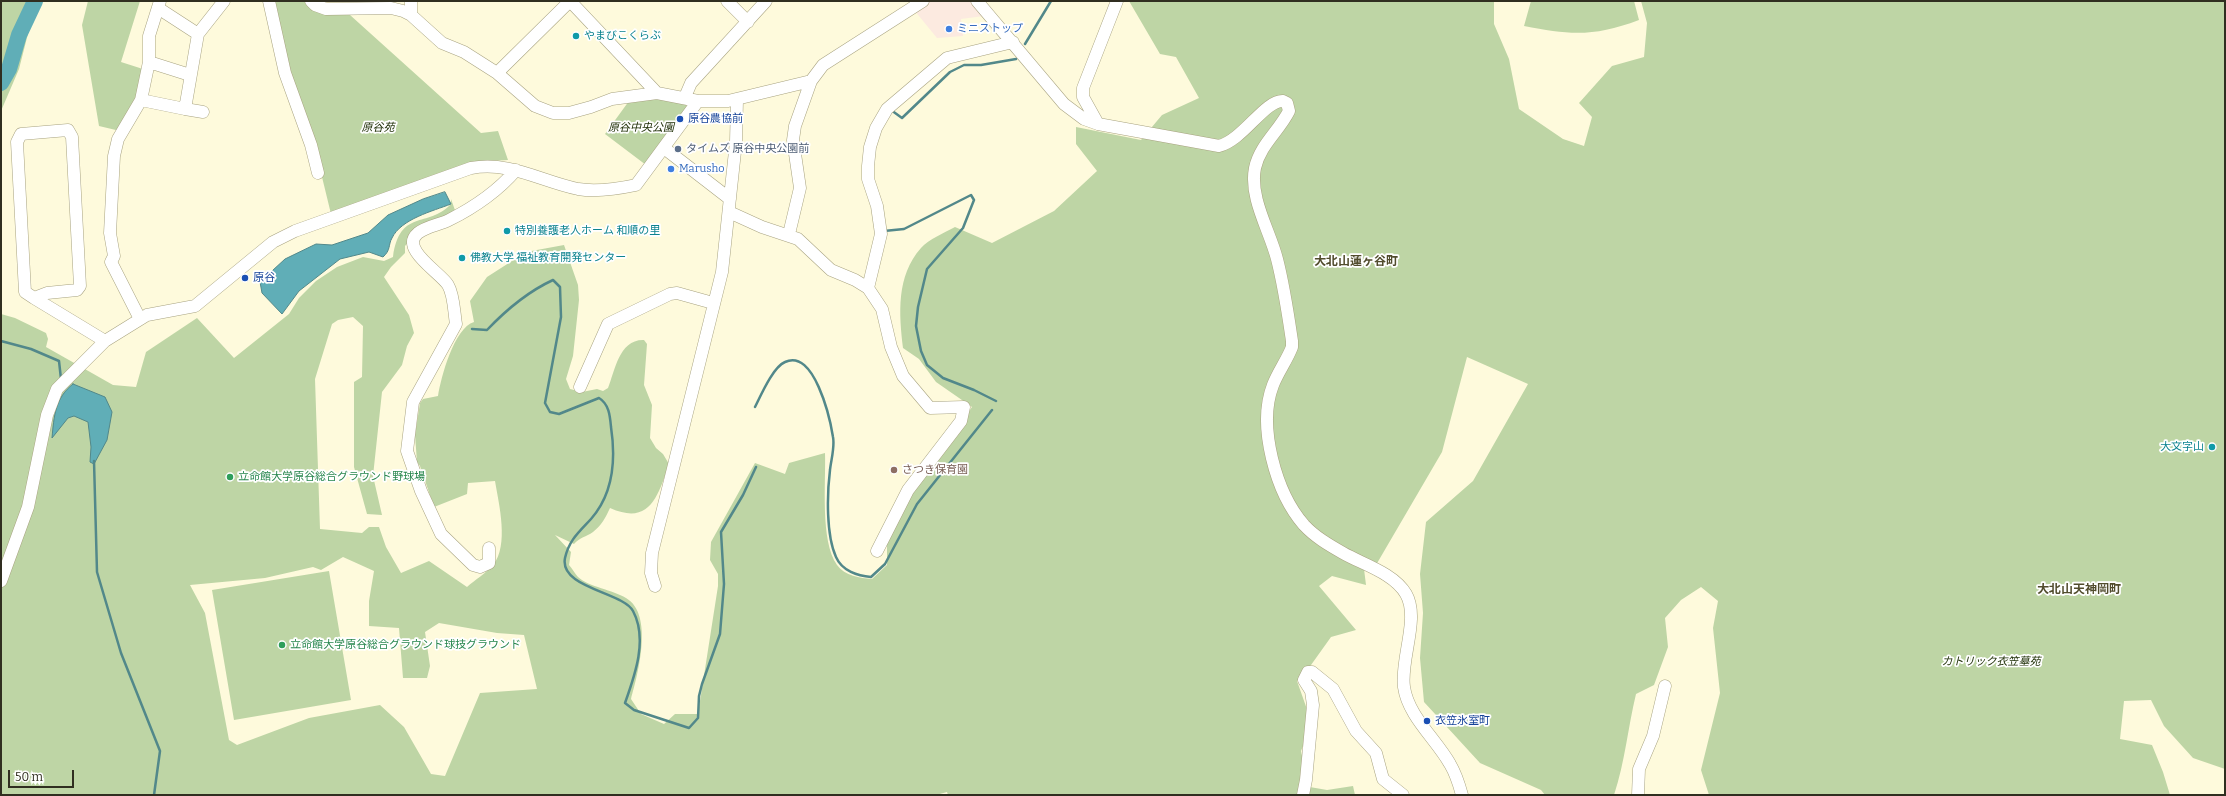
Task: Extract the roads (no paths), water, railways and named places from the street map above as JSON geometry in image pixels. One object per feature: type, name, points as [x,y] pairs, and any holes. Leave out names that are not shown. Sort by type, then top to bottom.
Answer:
[{"type":"street","points":[[185,110],[198,34],[224,1]]},
{"type":"street","points":[[269,1],[285,73],[311,145],[318,174]]},
{"type":"street","points":[[311,1],[315,5],[326,9],[392,8],[411,15],[442,43],[464,52],[498,73],[535,106],[553,113],[569,113],[612,99],[657,93],[685,97],[698,101],[737,100],[810,81]]},
{"type":"street","points":[[411,1],[411,15]]},
{"type":"street","points":[[498,73],[570,1],[657,93]]},
{"type":"street","points":[[727,1],[748,22]]},
{"type":"street","points":[[685,97],[691,83],[766,1]]},
{"type":"street","points":[[788,234],[800,188],[793,140],[795,126],[810,81],[823,65],[924,1]]},
{"type":"street","points":[[977,1],[1064,104],[1084,119],[1098,124],[1220,146],[1236,138],[1273,103],[1279,101],[1287,103],[1289,111],[1271,135],[1257,159],[1254,181],[1256,196],[1277,260],[1292,340],[1292,347],[1273,385],[1270,398],[1268,429],[1271,453],[1284,495],[1304,524],[1325,543],[1385,575],[1398,584],[1406,594],[1411,620],[1404,670],[1404,686],[1407,702],[1450,764],[1458,780],[1462,795]]},
{"type":"street","points":[[1098,124],[1083,97],[1083,88],[1117,1]]},
{"type":"street","points":[[140,319],[111,262],[114,256],[110,234],[114,156],[118,139],[141,100],[148,62],[150,36],[159,5],[198,34]]},
{"type":"street","points":[[868,288],[881,234],[876,206],[868,179],[870,147],[876,128],[887,109],[947,58],[1013,42]]},
{"type":"street","points":[[148,62],[190,75]]},
{"type":"street","points":[[141,100],[185,110],[202,112]]},
{"type":"street","points":[[655,586],[651,573],[652,553],[710,322],[713,303],[722,272],[736,142],[737,100]]},
{"type":"street","points":[[1,581],[28,507],[52,397],[65,381],[105,341],[140,319],[159,312],[195,306],[273,242],[295,231],[471,168],[496,166],[516,170],[579,189],[620,188],[636,185],[698,101]]},
{"type":"street","points":[[34,298],[47,293],[77,290],[80,286],[72,137],[68,130],[21,134],[17,142],[25,292],[34,298],[105,341]]},
{"type":"street","points":[[664,148],[730,199]]},
{"type":"street","points":[[489,548],[489,564],[480,567],[473,565],[441,534],[421,491],[407,450],[413,402],[437,354],[456,324],[448,285],[417,254],[413,246],[417,234],[446,221],[487,198],[508,181],[516,170]]},
{"type":"street","points":[[729,212],[762,227],[788,234],[804,244],[831,270],[855,280],[868,288],[882,309],[891,347],[903,376],[919,396],[930,408],[964,407],[961,421],[908,490],[877,551]]},
{"type":"street","points":[[580,386],[608,324],[670,294],[677,293],[713,303]]},
{"type":"street","points":[[1303,795],[1314,705],[1311,691],[1304,680],[1308,672],[1312,672],[1333,689],[1356,731],[1376,753],[1383,778],[1403,795]]},
{"type":"street","points":[[1638,795],[1639,769],[1653,736],[1665,686]]},
{"type":"water","points":[[445,192],[451,204],[418,216],[402,226],[396,231],[387,252],[383,257],[369,252],[340,259],[299,291],[282,314],[262,293],[260,282],[285,259],[316,244],[332,245],[368,233],[388,215],[423,199]]},
{"type":"water","points":[[73,384],[105,397],[112,412],[107,440],[94,464],[90,462],[91,447],[88,422],[74,416],[68,418],[52,438],[56,408],[62,395]]},
{"type":"waterway","points":[[1,83],[9,69],[19,35],[35,1]]},
{"type":"waterway","points":[[1025,44],[1051,1]]},
{"type":"waterway","points":[[891,110],[902,118],[950,72],[964,65],[981,65],[1016,59]]},
{"type":"waterway","points":[[884,231],[904,229],[971,195],[974,200],[963,228],[927,269],[918,307],[916,326],[921,351],[927,365],[943,378],[974,390],[996,401]]},
{"type":"waterway","points":[[472,329],[487,330],[518,302],[553,280],[560,287],[561,317],[545,403],[550,412],[559,414],[599,398],[607,407],[613,439],[612,476],[605,498],[599,509],[569,546],[565,558],[566,568],[572,576],[581,583],[627,604],[633,611],[637,622],[640,645],[633,681],[625,703],[634,710],[689,728],[698,718],[699,696],[702,684],[720,634],[724,584],[721,532],[743,495],[756,467]]},
{"type":"waterway","points":[[1,341],[31,349],[59,361],[61,379]]},
{"type":"waterway","points":[[755,407],[772,375],[776,369],[785,362],[795,360],[804,365],[812,375],[819,387],[824,401],[833,441],[828,502],[830,538],[836,557],[842,566],[856,574],[871,577],[885,564],[917,504],[992,410]]},
{"type":"waterway","points":[[94,461],[97,572],[121,653],[160,751],[154,795]]},
{"type":"place","name":"ミニストップ","points":[[949,29]]},
{"type":"place","name":"やまびこくらぶ","points":[[576,36]]},
{"type":"place","name":"原谷農協前","points":[[680,119]]},
{"type":"place","name":"タイムズ 原谷中央公園前","points":[[678,149]]},
{"type":"place","name":"Marusho","points":[[671,169]]},
{"type":"place","name":"特別養護老人ホーム 和順の里","points":[[507,231]]},
{"type":"place","name":"佛教大学 福祉教育開発センター","points":[[462,258]]},
{"type":"place","name":"原谷","points":[[245,278]]},
{"type":"place","name":"大文字山","points":[[2212,447]]},
{"type":"place","name":"さつき保育園","points":[[894,470]]},
{"type":"place","name":"立命館大学原谷総合グラウンド野球場","points":[[230,477]]},
{"type":"place","name":"立命館大学原谷総合グラウンド球技グラウンド","points":[[282,645]]},
{"type":"place","name":"衣笠氷室町","points":[[1427,721]]},
{"type":"district","name":"大北山蓮ヶ谷町","points":[[1356,262]]},
{"type":"district","name":"大北山天神岡町","points":[[2079,590]]},
{"type":"park label","name":"原谷苑","points":[[378,128]]},
{"type":"park label","name":"原谷中央公園","points":[[641,128]]},
{"type":"park label","name":"カトリック衣笠墓苑","points":[[1991,662]]}]
